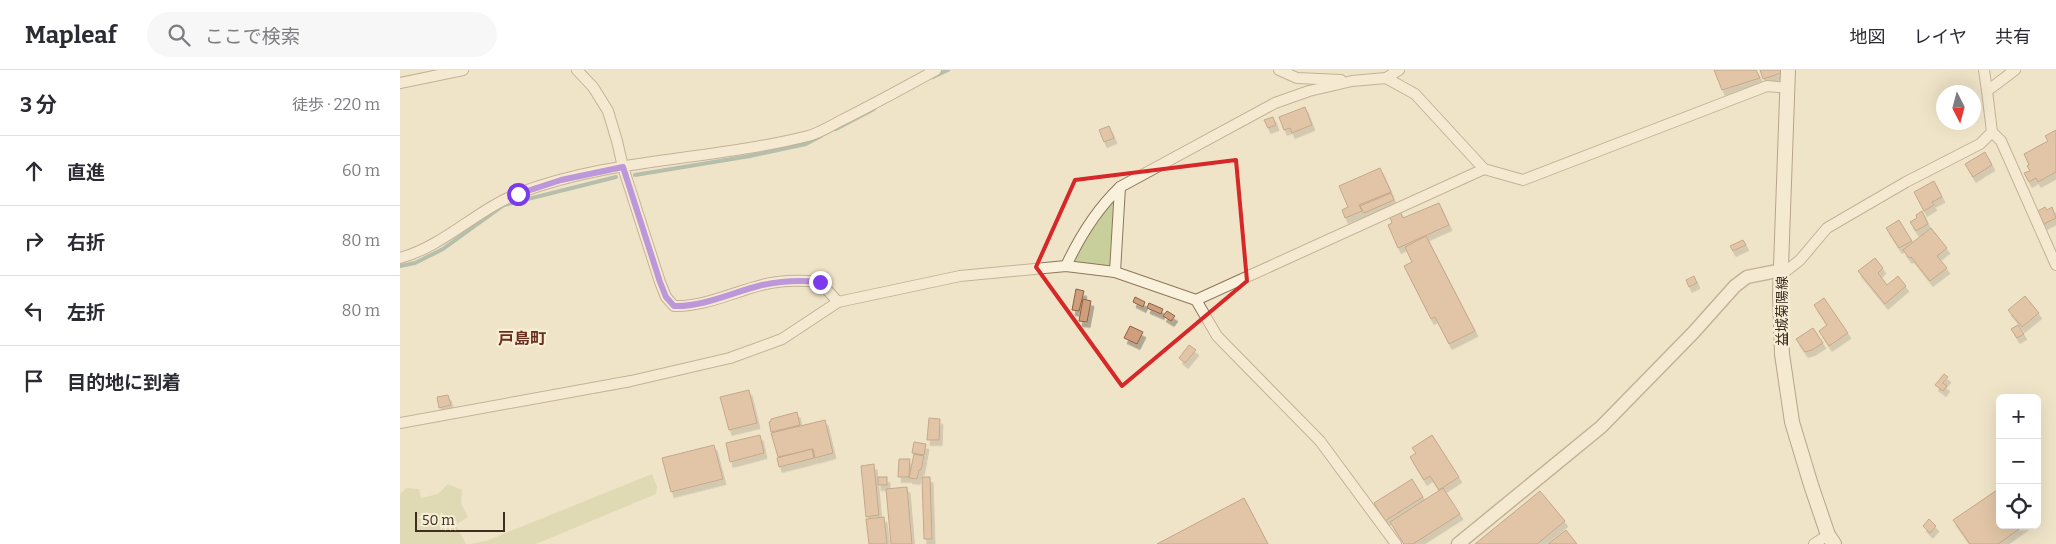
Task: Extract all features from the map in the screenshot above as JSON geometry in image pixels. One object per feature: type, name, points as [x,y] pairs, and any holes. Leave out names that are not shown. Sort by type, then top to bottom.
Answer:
[{"type":"main road","name":"益城菊陽線","points":[[1788,70],[1780,295],[1782,354],[1792,422],[1831,540]]},
{"type":"street","points":[[400,83],[463,70]]},
{"type":"street","points":[[577,70],[593,87],[608,111],[623,167],[660,282],[666,297],[674,306],[708,301],[763,285],[806,281],[820,282],[838,302]]},
{"type":"street","points":[[400,258],[416,254],[434,245],[482,212],[518,194],[561,180],[623,167],[810,136],[936,70]]},
{"type":"street","points":[[1279,70],[1297,78],[1352,81]]},
{"type":"street","points":[[1066,266],[1079,238],[1104,202],[1120,187],[1275,103],[1309,91],[1352,81],[1386,78],[1399,70]]},
{"type":"street","points":[[1984,70],[1992,132],[2001,141],[2056,264]]},
{"type":"street","points":[[1987,91],[2015,70]]},
{"type":"street","points":[[1386,78],[1415,94],[1484,169],[1523,180],[1767,86],[1788,88]]},
{"type":"street","points":[[1458,544],[1601,427],[1693,333],[1735,286],[1747,278],[1781,273],[1800,260],[1827,228],[1906,182],[1980,144],[1992,132]]},
{"type":"street","points":[[1196,300],[1484,169]]},
{"type":"street","points":[[1115,272],[1120,187]]},
{"type":"street","points":[[400,423],[631,381],[730,358],[782,339],[838,302],[960,276],[1066,266],[1115,272],[1196,300],[1217,336],[1320,441],[1396,544]]},
{"type":"street","points":[[1814,544],[1831,540]]},
{"type":"highlighted area","points":[[1236,160],[1247,281],[1122,386],[1036,267],[1075,180]]},
{"type":"green space","points":[[1115,198],[1111,269],[1075,264],[1076,253]]},
{"type":"green space","points":[[652,474],[657,487],[656,494],[536,544],[470,544],[486,541]]},
{"type":"green space","points":[[448,484],[462,490],[461,503],[468,517],[456,525],[466,544],[400,544],[400,494],[406,488],[419,489],[421,498],[438,494]]},
{"type":"building","points":[[1714,70],[1756,70],[1760,78],[1722,90]]},
{"type":"building","points":[[1760,70],[1781,70],[1782,73],[1763,79]]},
{"type":"building","points":[[1305,107],[1312,125],[1292,133],[1290,128],[1284,130],[1279,117]]},
{"type":"building","points":[[1273,117],[1276,125],[1268,128],[1264,120]]},
{"type":"building","points":[[1109,126],[1114,138],[1104,142],[1099,130]]},
{"type":"building","points":[[2056,130],[2056,172],[2038,182],[2036,178],[2029,182],[2024,173],[2030,171],[2024,154],[2048,141],[2045,136]]},
{"type":"building","points":[[1985,152],[1992,165],[1973,177],[1965,164]]},
{"type":"building","points":[[1380,168],[1391,192],[1359,205],[1362,211],[1345,218],[1342,210],[1348,207],[1339,186]]},
{"type":"building","points":[[1934,181],[1942,197],[1932,202],[1934,205],[1924,211],[1914,192]]},
{"type":"building","points":[[1391,193],[1394,200],[1364,213],[1360,206]]},
{"type":"building","points":[[1439,203],[1449,225],[1398,248],[1388,225],[1392,223],[1389,215],[1400,211],[1403,218]]},
{"type":"building","points":[[2045,207],[2047,210],[2052,207],[2056,218],[2044,224],[2038,211]]},
{"type":"building","points":[[1922,211],[1928,224],[1916,231],[1910,222],[1917,218],[1916,215]]},
{"type":"building","points":[[1899,220],[1912,241],[1899,248],[1886,228]]},
{"type":"building","points":[[1931,228],[1947,248],[1937,256],[1947,268],[1930,281],[1903,250]]},
{"type":"building","points":[[1426,236],[1475,331],[1449,344],[1435,317],[1431,319],[1404,266],[1412,262],[1405,247]]},
{"type":"building","points":[[1743,240],[1746,245],[1733,251],[1730,246]]},
{"type":"building","points":[[1875,258],[1883,268],[1878,273],[1887,285],[1898,276],[1906,286],[1885,304],[1858,271]]},
{"type":"building","points":[[1694,276],[1697,283],[1689,287],[1686,280]]},
{"type":"building","points":[[1076,289],[1084,291],[1079,311],[1072,310]]},
{"type":"building","points":[[2025,296],[2039,313],[2022,327],[2008,310]]},
{"type":"building","points":[[1135,297],[1145,302],[1143,307],[1133,302]]},
{"type":"building","points":[[1824,298],[1848,333],[1829,346],[1819,331],[1827,325],[1814,305]]},
{"type":"building","points":[[1083,299],[1091,301],[1087,322],[1079,321]]},
{"type":"building","points":[[1149,303],[1163,309],[1161,314],[1147,308]]},
{"type":"building","points":[[1167,311],[1175,316],[1171,321],[1163,316]]},
{"type":"building","points":[[2018,325],[2024,334],[2017,338],[2011,329]]},
{"type":"building","points":[[1130,326],[1143,332],[1137,344],[1124,338]]},
{"type":"building","points":[[1813,328],[1823,343],[1805,352],[1796,339]]},
{"type":"building","points":[[1189,345],[1196,350],[1185,363],[1179,358]]},
{"type":"building","points":[[1944,374],[1948,377],[1943,383],[1947,386],[1943,391],[1935,385]]},
{"type":"building","points":[[749,390],[757,423],[729,430],[720,397]]},
{"type":"building","points":[[448,395],[451,405],[439,408],[437,397]]},
{"type":"building","points":[[797,412],[800,425],[771,432],[769,422],[771,419]]},
{"type":"building","points":[[929,418],[940,419],[939,440],[927,440]]},
{"type":"building","points":[[825,420],[833,453],[815,458],[813,449],[778,457],[771,433]]},
{"type":"building","points":[[760,435],[764,453],[730,462],[726,443]]},
{"type":"building","points":[[1432,435],[1459,477],[1439,490],[1430,476],[1424,480],[1410,457],[1416,453],[1412,448]]},
{"type":"building","points":[[914,442],[926,444],[924,455],[912,453]]},
{"type":"building","points":[[714,445],[723,479],[671,492],[662,458]]},
{"type":"building","points":[[812,449],[814,458],[779,467],[777,458]]},
{"type":"building","points":[[914,454],[924,456],[917,479],[909,478]]},
{"type":"building","points":[[899,459],[910,459],[909,477],[898,477]]},
{"type":"building","points":[[874,464],[879,515],[866,517],[861,466]]},
{"type":"building","points":[[878,477],[887,477],[887,485],[878,485]]},
{"type":"building","points":[[922,477],[930,477],[932,539],[924,539]]},
{"type":"building","points":[[1412,479],[1423,497],[1385,521],[1374,503]]},
{"type":"building","points":[[907,487],[912,544],[891,544],[886,489]]},
{"type":"building","points":[[1443,488],[1460,514],[1413,544],[1404,544],[1390,522]]},
{"type":"building","points":[[1540,491],[1565,521],[1537,544],[1475,544]]},
{"type":"building","points":[[1996,491],[1996,529],[2019,529],[1998,544],[1970,544],[1953,520]]},
{"type":"building","points":[[1244,498],[1268,544],[1157,544]]},
{"type":"building","points":[[884,517],[887,544],[869,544],[866,519]]},
{"type":"building","points":[[1929,519],[1936,526],[1930,533],[1923,526]]},
{"type":"building","points":[[1566,530],[1577,544],[1548,544]]},
{"type":"waterway","points":[[933,77],[948,70]]},
{"type":"waterway","points":[[836,129],[874,109]]},
{"type":"waterway","points":[[635,175],[750,156],[806,144],[821,136]]},
{"type":"waterway","points":[[400,266],[415,263],[443,249],[504,205],[616,177]]},
{"type":"district","name":"戸島町","points":[[522,338]]},
{"type":"route","points":[[518,194],[561,180],[623,167],[660,282],[666,297],[674,306],[708,301],[763,285],[786,281],[820,282]]}]
